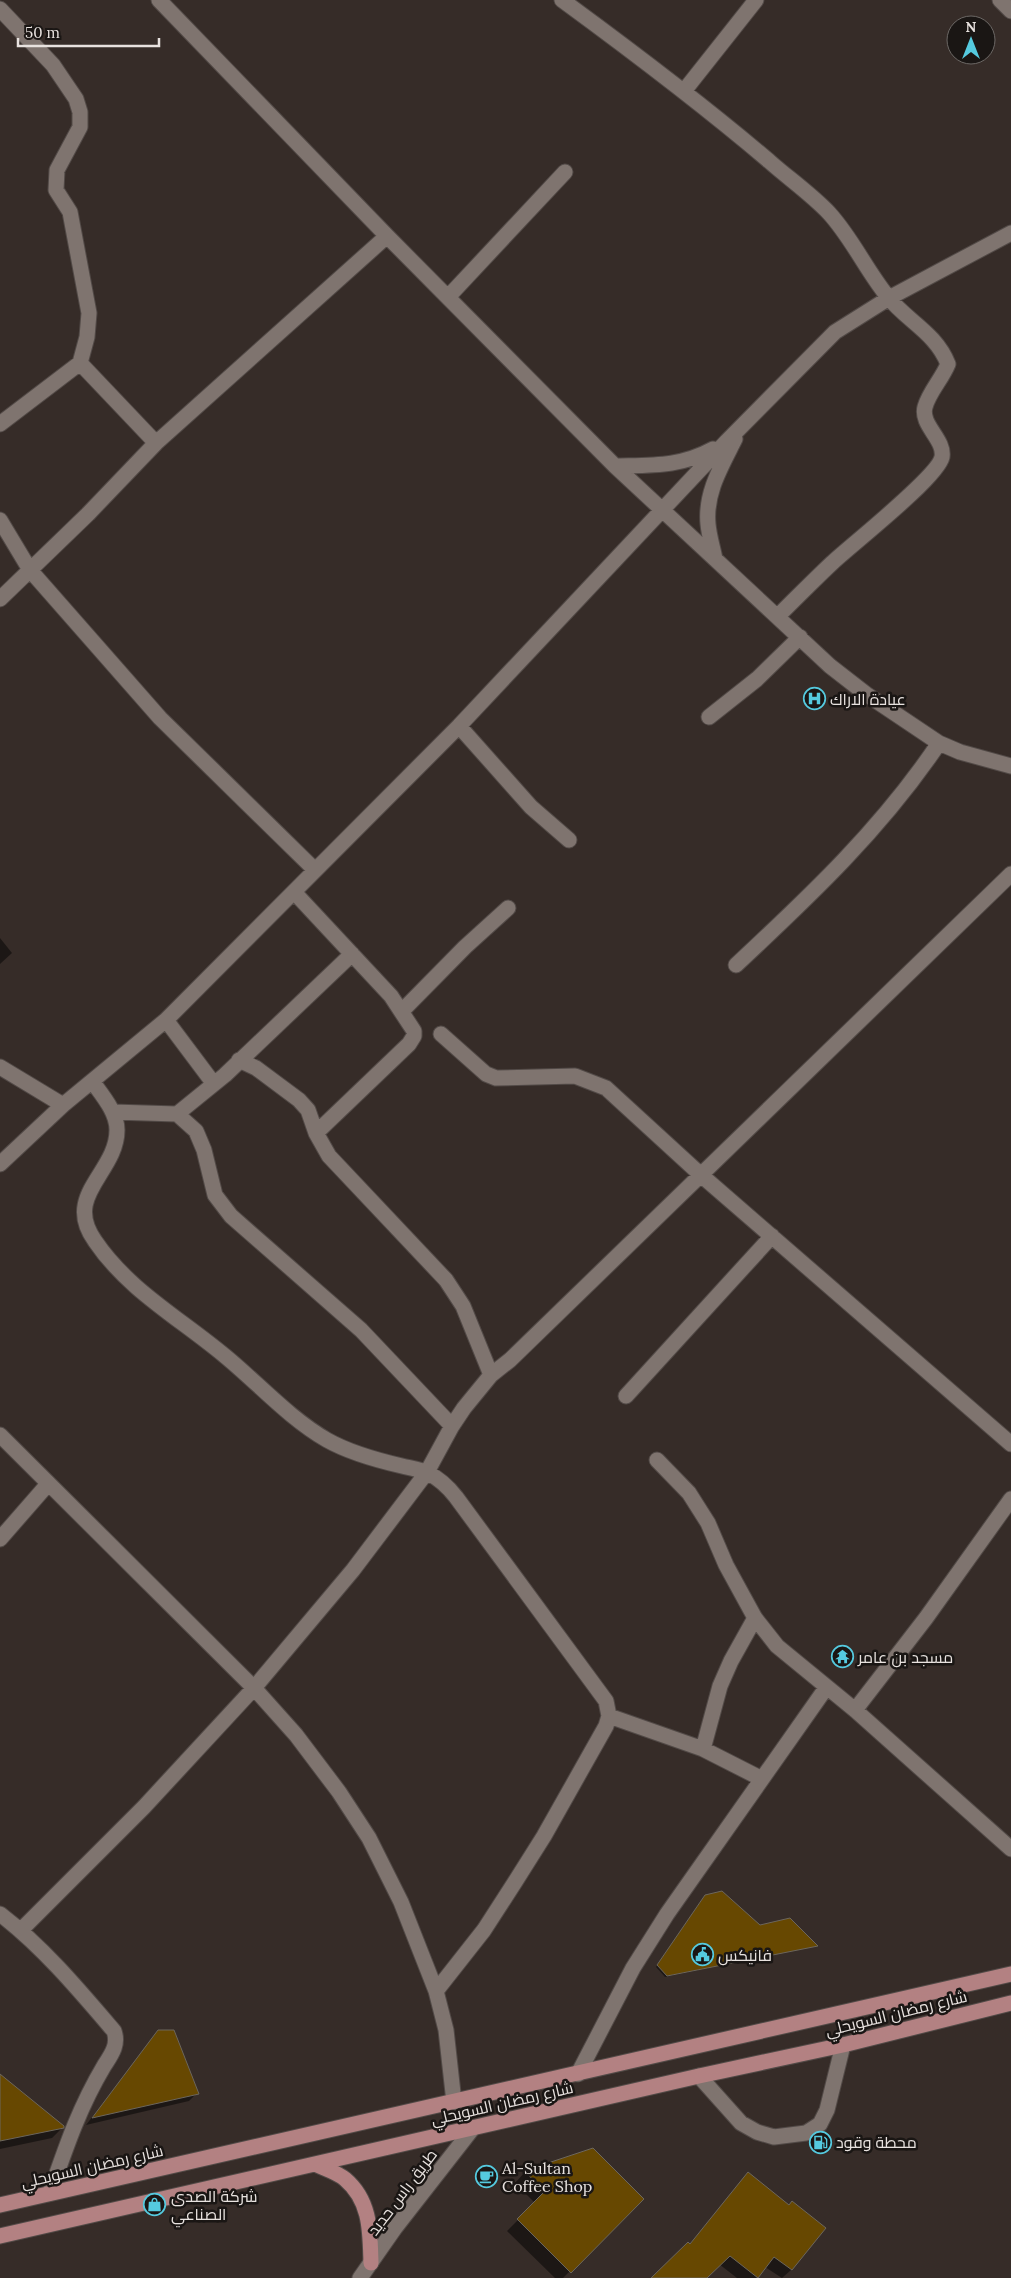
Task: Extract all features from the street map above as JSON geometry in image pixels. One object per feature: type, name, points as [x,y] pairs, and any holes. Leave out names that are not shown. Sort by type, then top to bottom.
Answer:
[{"type":"main road","name":"شارع رمضان السويحلي","points":[[0,2205],[1011,1974]]},
{"type":"main road","name":"شارع رمضان السويحلي","points":[[0,2236],[317,2165],[698,2076],[843,2045],[1011,2003]]},
{"type":"main road","points":[[317,2165],[345,2178],[361,2199],[370,2222],[370,2263]]},
{"type":"street","points":[[159,0],[387,236],[616,466],[830,666],[866,694],[940,743],[960,752],[1011,766]]},
{"type":"street","points":[[562,0],[684,91],[828,212],[848,236],[860,258],[889,298],[930,335],[948,364],[924,408],[926,418],[940,444],[942,456],[937,465],[897,508],[833,562],[778,616]]},
{"type":"street","points":[[684,91],[756,0]]},
{"type":"street","points":[[1000,0],[1011,12]]},
{"type":"street","points":[[0,9],[53,65],[76,98],[80,112],[80,127],[57,170],[56,190],[70,212],[89,313],[87,337],[80,363],[0,424]]},
{"type":"street","points":[[448,297],[565,172]]},
{"type":"street","points":[[0,1164],[63,1105],[166,1020],[459,726],[661,509],[836,332],[889,298],[1011,233]]},
{"type":"street","points":[[0,599],[88,514],[156,443],[387,236]]},
{"type":"street","points":[[80,363],[156,443]]},
{"type":"street","points":[[715,559],[708,524],[709,498],[715,478],[742,426]]},
{"type":"street","points":[[616,466],[674,464],[696,458],[727,441]]},
{"type":"street","points":[[0,520],[30,570],[160,718],[314,870]]},
{"type":"street","points":[[709,717],[757,680],[800,637]]},
{"type":"street","points":[[459,726],[530,807],[569,840]]},
{"type":"street","points":[[736,965],[790,915],[875,829],[912,784],[940,743]]},
{"type":"street","points":[[21,1930],[144,1807],[254,1688],[353,1570],[427,1472],[452,1426],[491,1376],[1011,874]]},
{"type":"street","points":[[294,892],[391,996],[414,1031],[414,1036],[409,1044],[316,1133]]},
{"type":"street","points":[[402,1011],[465,947],[508,908]]},
{"type":"street","points":[[177,1114],[214,1084],[352,954]]},
{"type":"street","points":[[166,1020],[214,1084]]},
{"type":"street","points":[[441,1034],[486,1074],[496,1078],[575,1076],[606,1088],[701,1175],[1011,1444]]},
{"type":"street","points":[[239,1060],[256,1068],[299,1100],[308,1110],[316,1133],[329,1156],[446,1280],[463,1306],[491,1376]]},
{"type":"street","points":[[0,1067],[63,1105]]},
{"type":"street","points":[[92,1081],[113,1112],[117,1129],[115,1146],[83,1207],[85,1218],[94,1240],[124,1276],[225,1356],[289,1412],[326,1440],[357,1454],[427,1472],[456,1497],[606,1701],[609,1716],[600,1737],[544,1836],[484,1930],[436,1992]]},
{"type":"street","points":[[113,1112],[177,1114],[196,1131],[204,1150],[215,1195],[232,1216],[361,1330],[452,1426]]},
{"type":"street","points":[[626,1396],[772,1236]]},
{"type":"street","points":[[0,1435],[254,1688],[302,1742],[340,1792],[369,1838],[400,1902],[436,1992],[446,2030],[454,2102]]},
{"type":"street","points":[[657,1460],[689,1493],[708,1523],[726,1565],[755,1618],[776,1646],[855,1710],[1011,1849]]},
{"type":"street","points":[[0,1539],[48,1484]]},
{"type":"street","points":[[855,1710],[926,1618],[1011,1499]]},
{"type":"street","points":[[703,1750],[720,1686],[731,1661],[755,1618]]},
{"type":"street","points":[[578,2074],[638,1960],[826,1688]]},
{"type":"street","points":[[609,1716],[703,1750],[762,1779]]},
{"type":"street","points":[[0,1914],[21,1930],[78,1990],[114,2032],[116,2037],[112,2053],[83,2103],[50,2193]]},
{"type":"street","points":[[698,2076],[741,2123],[757,2132],[774,2137],[806,2133],[820,2124],[827,2110],[843,2045]]},
{"type":"street","name":"طريق راس حديد","points":[[360,2278],[473,2128]]},
{"type":"building","points":[[722,1891],[760,1925],[790,1918],[818,1946],[667,1976],[657,1965],[705,1895]]},
{"type":"building","points":[[158,2030],[174,2030],[199,2094],[92,2118]]},
{"type":"building","points":[[0,2074],[64,2126],[64,2128],[0,2141]]},
{"type":"building","points":[[593,2148],[644,2199],[571,2273],[517,2219],[545,2191],[524,2171]]},
{"type":"building","points":[[748,2172],[789,2205],[792,2201],[826,2228],[792,2270],[774,2257],[758,2278],[730,2256],[707,2278],[651,2278],[688,2242],[690,2244]]},
{"type":"place","name":"عيادة الاراك","points":[[814,699]]},
{"type":"place","name":"مسجد بن عامر","points":[[842,1657]]},
{"type":"place","name":"فانيكس","points":[[702,1955]]},
{"type":"place","name":"محطة وقود","points":[[820,2142]]},
{"type":"place","name":"Al-Sultan Coffee Shop","points":[[486,2177]]},
{"type":"place","name":"شركة الصدى الصناعي","points":[[155,2205]]}]
